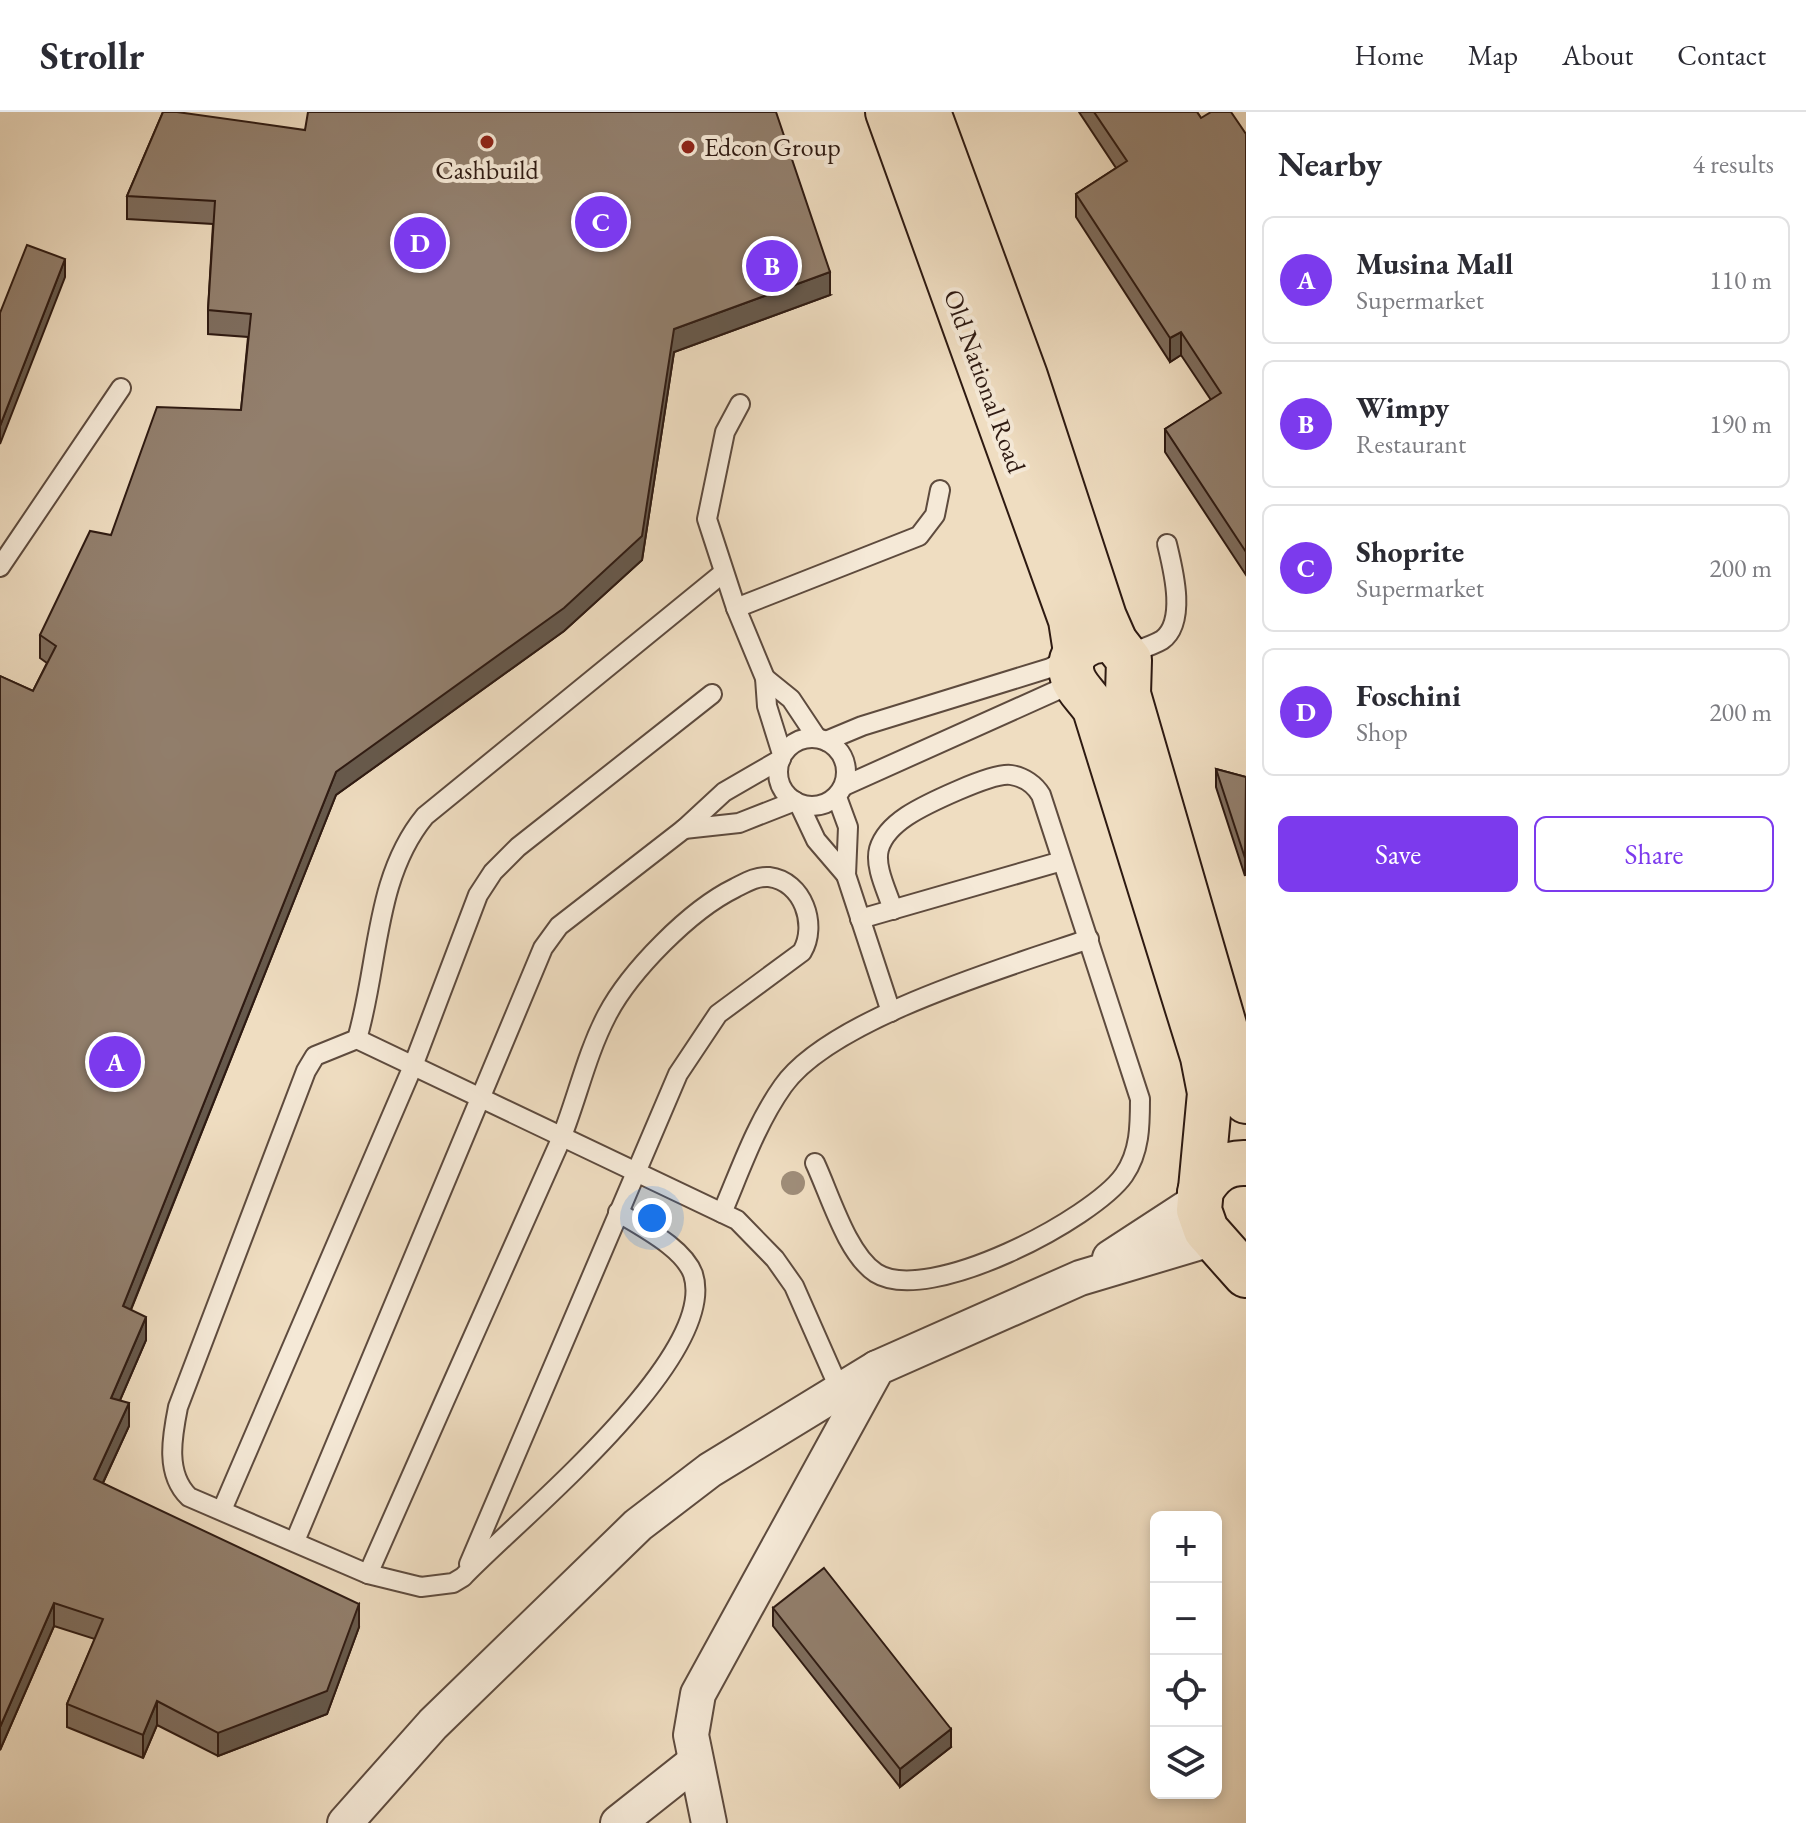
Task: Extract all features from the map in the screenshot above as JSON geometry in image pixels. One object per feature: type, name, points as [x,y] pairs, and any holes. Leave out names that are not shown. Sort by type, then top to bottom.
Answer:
[{"type":"main road","name":"Old National Road","points":[[888,112],[1071,620],[1099,666],[1128,694],[1246,1101]]},
{"type":"main road","name":"Old National Road","points":[[928,112],[1025,376],[1099,666],[1095,709],[1203,1057],[1210,1093],[1216,1223]]},
{"type":"main road","points":[[1246,1163],[1221,1168],[1208,1178],[1216,1223],[1246,1275]]},
{"type":"street","points":[[345,1823],[433,1724],[638,1525],[710,1470],[839,1388],[877,1368],[1080,1278],[1216,1223]]},
{"type":"street","points":[[709,1823],[691,1735],[698,1694],[877,1368]]},
{"type":"street","points":[[618,1823],[695,1762]]},
{"type":"lane","points":[[0,567],[121,388]]},
{"type":"lane","points":[[740,404],[725,432],[707,519],[723,573],[765,678],[767,706],[781,756],[781,786],[797,803],[816,840],[846,875]]},
{"type":"lane","points":[[736,608],[919,536],[935,515],[940,490]]},
{"type":"lane","points":[[684,829],[739,823],[797,803],[813,807],[1060,689],[1099,666],[1161,640],[1172,628],[1174,571],[1167,544]]},
{"type":"lane","points":[[357,1039],[375,962],[378,927],[412,832],[425,816],[723,573]]},
{"type":"lane","points":[[295,1541],[533,968],[559,926],[684,829],[724,792],[800,741],[821,740],[1050,668],[1099,666]]},
{"type":"lane","points":[[765,678],[791,699],[821,740],[844,759],[841,791],[848,827],[846,875],[891,1012]]},
{"type":"lane","points":[[222,1510],[413,1066],[478,895],[493,872],[518,847],[712,694]]},
{"type":"lane","points":[[815,1163],[858,1258],[885,1278],[930,1280],[955,1273],[1092,1207],[1111,1192],[1126,1172],[1137,1148],[1140,1099],[1039,791],[1012,775],[995,777],[908,815],[889,830],[879,850],[879,867],[893,910]]},
{"type":"lane","points":[[860,919],[1062,861]]},
{"type":"lane","points":[[368,1574],[562,1136],[608,1013],[629,983],[716,897],[754,879],[768,877],[784,881],[794,890],[806,910],[811,924],[809,941],[802,952],[718,1014],[678,1074],[463,1577]]},
{"type":"lane","points":[[722,1213],[764,1118],[784,1083],[807,1062],[866,1023],[891,1012],[1002,968],[1089,939]]},
{"type":"lane","points":[[618,1212],[673,1250],[692,1272],[697,1299],[682,1335],[656,1383],[619,1426],[463,1577],[453,1583],[421,1587],[368,1574],[189,1497],[175,1480],[172,1466],[178,1407],[306,1071],[315,1056],[357,1039],[737,1220],[775,1259],[794,1286],[839,1388]]},
{"type":"building","points":[[163,112],[305,130],[308,112],[776,112],[830,272],[674,329],[642,536],[564,608],[336,772],[123,1306],[146,1317],[111,1398],[129,1403],[94,1479],[359,1604],[327,1691],[218,1733],[157,1701],[143,1735],[67,1704],[103,1619],[54,1603],[0,1727],[0,676],[33,691],[56,646],[40,635],[90,531],[111,535],[157,407],[241,410],[251,314],[208,310],[215,201],[127,196]]},
{"type":"building","points":[[1094,112],[1197,112],[1201,118],[1211,112],[1231,112],[1246,134],[1246,552],[1165,429],[1221,393],[1181,332],[1170,338],[1076,194],[1127,161]]},
{"type":"building","points":[[27,245],[65,259],[0,426],[0,313]]},
{"type":"building","points":[[1216,769],[1246,777],[1245,858]]},
{"type":"building","points":[[824,1568],[951,1729],[900,1769],[773,1608]]},
{"type":"place","name":"Cashbuild","points":[[487,142]]},
{"type":"place","name":"Edcon Group","points":[[688,147]]},
{"type":"place","name":"Shoprite","points":[[601,222]]},
{"type":"place","name":"Foschini","points":[[420,243]]},
{"type":"place","name":"Wimpy","points":[[772,266]]},
{"type":"place","name":"Musina Mall","points":[[115,1062]]}]
